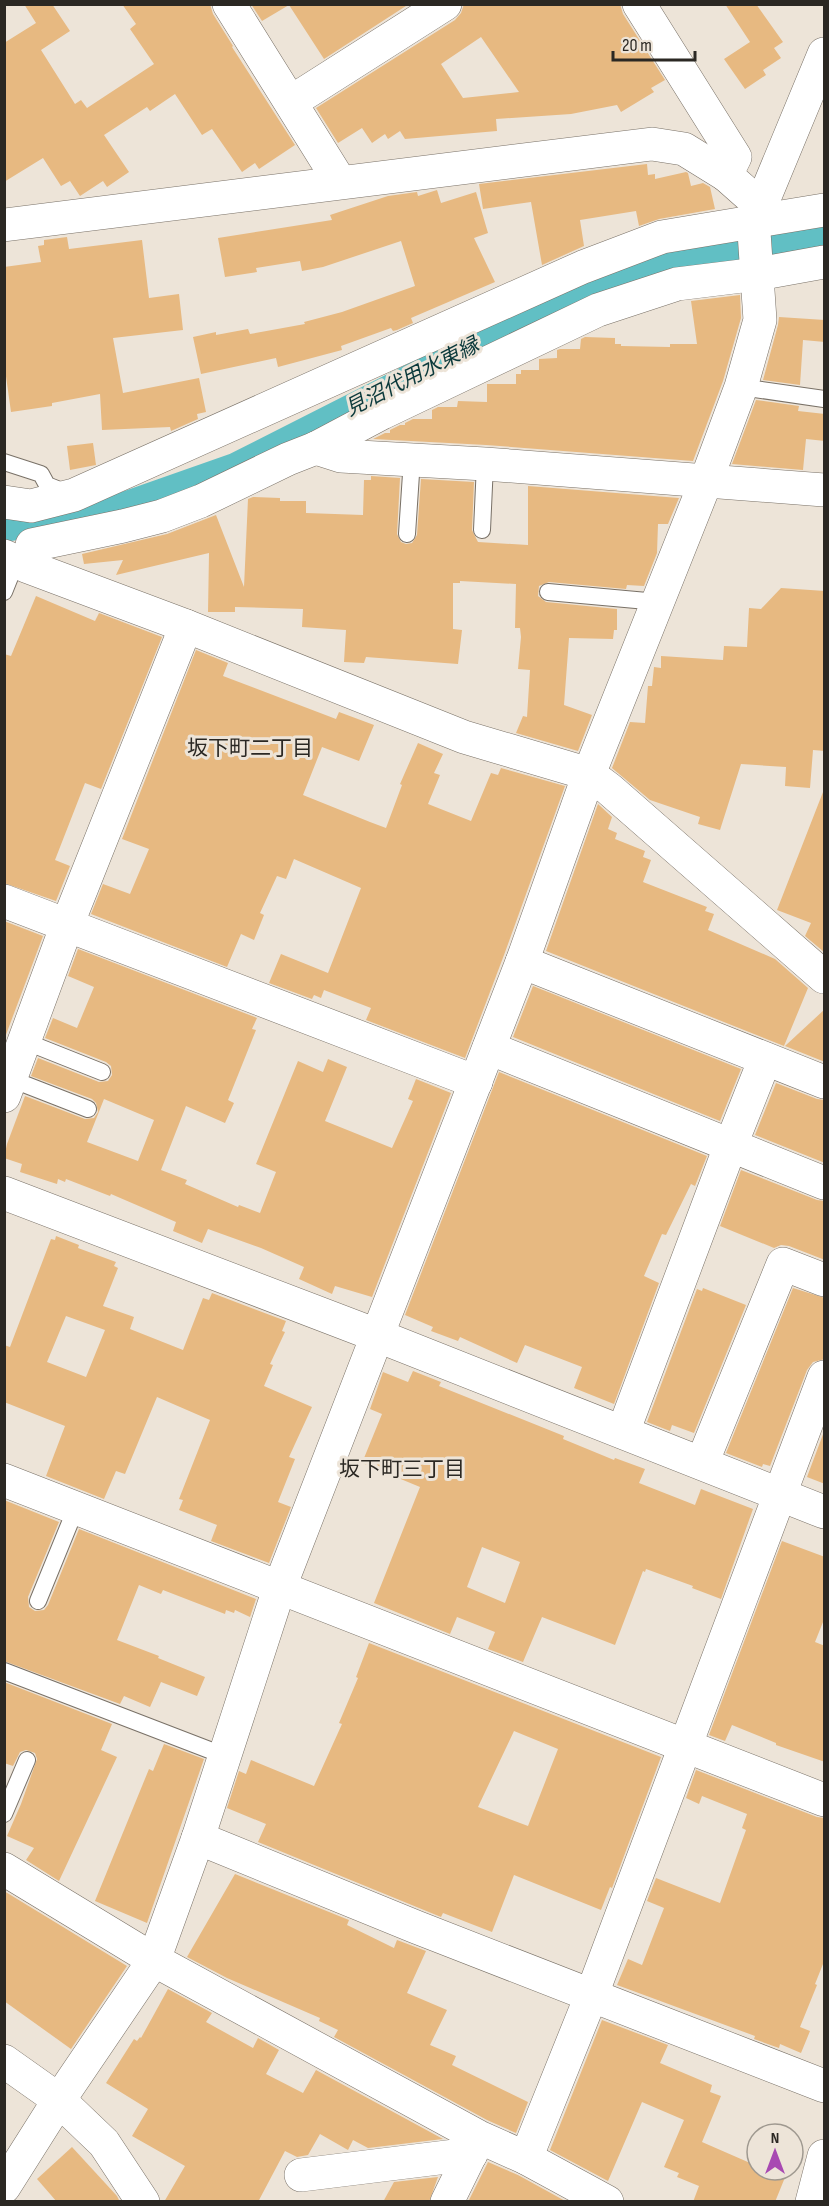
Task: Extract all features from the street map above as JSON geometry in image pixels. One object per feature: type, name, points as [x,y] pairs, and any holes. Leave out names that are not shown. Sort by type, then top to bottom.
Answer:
[{"type":"street","points":[[229,4],[340,182]]},
{"type":"street","points":[[291,102],[445,4]]},
{"type":"street","points":[[639,4],[735,158],[726,175]]},
{"type":"street","points":[[4,2187],[59,2100],[154,1960],[198,1839],[279,1589],[522,962],[589,774],[741,387],[760,320],[757,220],[825,54]]},
{"type":"street","points":[[4,225],[652,144],[684,149],[726,175],[757,220]]},
{"type":"street","points":[[16,564],[18,504],[74,495],[583,267],[662,237],[825,210]]},
{"type":"street","points":[[16,564],[201,501],[316,448],[382,413],[597,310],[677,284],[758,274],[825,262]]},
{"type":"street","points":[[316,448],[341,456],[485,464],[825,490]]},
{"type":"street","points":[[16,564],[186,626],[464,737],[589,774],[825,977]]},
{"type":"street","points":[[8,1087],[67,925],[186,626]]},
{"type":"street","points":[[4,901],[476,1082]]},
{"type":"street","points":[[522,962],[825,1082]]},
{"type":"street","points":[[489,1048],[825,1184]]},
{"type":"street","points":[[623,1432],[765,1059]]},
{"type":"street","points":[[4,1193],[376,1335],[825,1512]]},
{"type":"street","points":[[702,1463],[783,1264],[825,1280]]},
{"type":"street","points":[[526,2158],[592,1994],[684,1745],[825,1377]]},
{"type":"street","points":[[4,1480],[825,1800]]},
{"type":"street","points":[[198,1839],[825,2086]]},
{"type":"street","points":[[4,1869],[154,1960],[475,2146],[526,2158],[607,2202]]},
{"type":"street","points":[[4,2061],[59,2100],[104,2143],[143,2202]]},
{"type":"street","points":[[302,2175],[475,2146]]},
{"type":"street","points":[[447,2202],[475,2146]]},
{"type":"street","points":[[812,2202],[825,2156]]},
{"type":"lane","points":[[741,387],[825,399]]},
{"type":"lane","points":[[408,534],[412,459]]},
{"type":"lane","points":[[4,462],[41,474],[47,485],[74,495]]},
{"type":"lane","points":[[482,530],[485,464]]},
{"type":"lane","points":[[548,592],[658,602]]},
{"type":"lane","points":[[24,1041],[102,1072]]},
{"type":"lane","points":[[8,1087],[88,1109]]},
{"type":"lane","points":[[38,1602],[76,1508]]},
{"type":"lane","points":[[4,1671],[225,1755]]},
{"type":"lane","points":[[4,1814],[27,1760]]},
{"type":"building","points":[[24,4],[52,4],[70,31],[41,50],[75,104],[81,100],[87,108],[154,64],[130,29],[136,24],[122,4],[210,4],[213,14],[232,47],[295,145],[259,169],[255,163],[242,172],[212,129],[202,135],[175,94],[150,111],[147,107],[104,135],[129,172],[107,187],[103,181],[80,196],[70,181],[61,186],[43,158],[4,182],[4,43],[36,23]]},
{"type":"building","points":[[251,4],[409,4],[324,59],[289,5],[262,21]]},
{"type":"building","points":[[464,4],[620,4],[623,14],[665,80],[651,88],[654,92],[621,112],[617,105],[571,114],[496,119],[497,131],[405,139],[400,131],[388,139],[385,134],[372,143],[362,128],[338,143],[316,108],[455,20]],"holes":[[[481,37],[519,92],[463,98],[441,64]]]},
{"type":"building","points":[[725,4],[756,4],[783,42],[774,48],[781,58],[763,70],[766,75],[745,89],[724,59],[750,42]]},
{"type":"building","points":[[647,164],[648,175],[655,174],[655,179],[686,172],[691,186],[703,183],[710,187],[715,209],[659,219],[639,226],[636,211],[580,220],[584,246],[542,265],[531,202],[483,209],[479,184]]},
{"type":"building","points":[[437,190],[441,203],[476,192],[488,233],[474,238],[495,282],[411,318],[413,323],[393,331],[391,328],[341,346],[342,350],[278,367],[276,358],[201,374],[193,337],[248,329],[250,334],[305,324],[304,322],[342,312],[415,286],[401,241],[323,267],[302,271],[300,261],[256,268],[257,272],[225,277],[218,238],[332,220],[330,215],[388,196],[417,192],[418,196]]},
{"type":"building","points":[[67,237],[69,249],[142,240],[149,298],[179,294],[183,330],[113,338],[123,393],[199,378],[206,412],[197,414],[198,419],[171,431],[170,427],[102,430],[100,394],[52,403],[52,406],[11,412],[4,362],[4,267],[41,262],[38,246],[44,245],[44,240]]},
{"type":"building","points":[[740,295],[741,318],[723,381],[693,461],[373,439],[390,433],[390,430],[405,425],[413,419],[432,419],[432,410],[438,407],[457,407],[458,401],[487,402],[487,384],[516,384],[516,374],[521,374],[521,370],[539,370],[539,359],[557,358],[557,350],[580,349],[581,339],[585,337],[615,338],[615,344],[621,344],[621,346],[670,347],[670,344],[697,344],[691,301]]},
{"type":"building","points":[[779,317],[825,320],[825,342],[803,340],[800,385],[763,380]]},
{"type":"building","points":[[756,400],[799,406],[798,411],[825,414],[825,441],[806,439],[803,470],[732,464]]},
{"type":"building","points":[[93,443],[96,465],[70,470],[67,446]]},
{"type":"building","points":[[371,476],[400,478],[397,534],[401,542],[406,544],[412,543],[417,535],[421,479],[474,482],[472,530],[478,542],[528,545],[528,486],[679,498],[668,524],[658,524],[657,553],[644,586],[627,585],[626,589],[549,582],[539,586],[538,596],[546,602],[617,609],[617,630],[614,630],[613,639],[569,638],[564,705],[592,715],[578,751],[516,733],[523,716],[527,717],[530,670],[518,669],[521,637],[520,628],[515,628],[516,584],[460,581],[460,583],[453,583],[453,629],[462,630],[458,664],[366,657],[364,663],[344,662],[346,630],[302,627],[303,609],[235,607],[235,612],[208,612],[209,553],[116,575],[123,560],[84,564],[82,554],[167,534],[216,515],[244,587],[248,499],[253,497],[280,498],[280,501],[306,501],[306,513],[363,515],[364,480],[371,480]]},
{"type":"building","points":[[781,588],[825,591],[825,751],[813,750],[810,788],[785,786],[786,767],[741,764],[720,830],[698,824],[700,817],[650,800],[612,768],[630,722],[645,723],[648,686],[652,686],[654,667],[661,668],[661,656],[723,660],[724,646],[747,647],[749,608],[761,609]]},
{"type":"building","points":[[36,596],[95,621],[99,613],[162,637],[101,789],[85,783],[55,860],[70,866],[56,901],[4,883],[4,654],[11,656]]},
{"type":"building","points":[[196,650],[228,663],[223,676],[336,719],[339,712],[374,725],[359,761],[322,747],[303,795],[386,828],[402,785],[400,784],[418,743],[443,754],[434,773],[440,775],[428,804],[471,821],[491,773],[498,775],[501,768],[565,786],[465,1058],[366,1020],[371,1008],[324,990],[321,998],[314,995],[312,999],[269,983],[281,954],[328,973],[361,888],[294,859],[286,879],[277,876],[260,913],[264,915],[254,940],[241,934],[227,967],[91,914],[103,884],[130,894],[149,849],[122,839]]},
{"type":"building","points":[[823,792],[825,792],[824,952],[805,936],[811,923],[777,910]]},
{"type":"building","points":[[598,804],[612,817],[608,829],[617,833],[615,839],[645,851],[643,857],[651,860],[643,882],[707,907],[705,911],[714,914],[708,930],[775,959],[808,988],[784,1046],[546,951]]},
{"type":"building","points":[[4,921],[43,936],[4,1040]]},
{"type":"building","points":[[78,949],[257,1018],[252,1029],[256,1030],[228,1100],[234,1103],[225,1123],[186,1106],[161,1170],[187,1180],[185,1184],[238,1207],[239,1205],[260,1213],[276,1172],[256,1164],[298,1061],[323,1072],[328,1059],[347,1067],[325,1121],[392,1148],[413,1101],[408,1099],[416,1079],[451,1093],[372,1297],[335,1286],[332,1294],[299,1279],[304,1267],[261,1248],[208,1229],[202,1243],[173,1231],[176,1222],[111,1194],[110,1196],[66,1179],[65,1182],[58,1179],[57,1184],[20,1172],[22,1164],[4,1158],[25,1096],[85,1119],[94,1118],[98,1112],[96,1103],[92,1099],[31,1076],[38,1058],[99,1082],[108,1081],[112,1075],[111,1066],[106,1062],[45,1038],[53,1018],[77,1028],[94,987],[68,976]],"holes":[[[104,1099],[154,1120],[138,1161],[87,1142]]]},
{"type":"building","points":[[533,986],[741,1069],[720,1121],[513,1037]]},
{"type":"building","points":[[825,1009],[825,1062],[785,1046]]},
{"type":"building","points":[[499,1072],[707,1156],[695,1186],[691,1184],[666,1235],[662,1234],[644,1276],[659,1283],[614,1404],[574,1388],[582,1367],[525,1345],[517,1363],[460,1337],[458,1341],[431,1331],[433,1327],[405,1315]]},
{"type":"building","points":[[776,1083],[825,1100],[825,1163],[755,1135]]},
{"type":"building","points":[[741,1170],[817,1200],[825,1201],[825,1260],[789,1246],[781,1245],[774,1248],[720,1226]]},
{"type":"building","points":[[56,1236],[79,1245],[78,1248],[116,1262],[114,1266],[118,1268],[103,1306],[134,1317],[130,1329],[183,1350],[203,1298],[209,1300],[212,1293],[286,1321],[282,1331],[285,1332],[270,1364],[273,1365],[264,1386],[312,1407],[289,1457],[295,1459],[278,1502],[291,1507],[269,1563],[211,1541],[217,1525],[179,1510],[183,1500],[179,1499],[210,1420],[157,1397],[125,1474],[116,1471],[104,1499],[46,1476],[65,1426],[4,1402],[4,1345],[10,1347],[51,1239],[55,1240]],"holes":[[[66,1316],[105,1330],[86,1377],[47,1362]]]},
{"type":"building","points":[[703,1288],[746,1305],[694,1433],[672,1425],[670,1431],[647,1422],[697,1289],[702,1291]]},
{"type":"building","points":[[793,1288],[825,1298],[825,1359],[813,1362],[807,1370],[770,1466],[763,1464],[762,1467],[726,1453]]},
{"type":"building","points":[[413,1371],[441,1382],[439,1386],[564,1436],[563,1439],[614,1460],[615,1458],[645,1469],[639,1483],[695,1505],[701,1489],[753,1509],[721,1599],[646,1569],[645,1572],[643,1571],[615,1645],[542,1617],[523,1662],[488,1649],[495,1632],[457,1617],[450,1634],[374,1603],[420,1487],[362,1463],[382,1414],[370,1409],[383,1372],[408,1382]],"holes":[[[482,1547],[520,1562],[505,1603],[467,1587]]]},
{"type":"building","points":[[825,1429],[825,1484],[807,1477]]},
{"type":"building","points":[[4,1500],[59,1522],[28,1597],[29,1607],[35,1611],[44,1610],[48,1605],[79,1529],[256,1599],[250,1617],[235,1610],[234,1613],[226,1610],[225,1614],[163,1590],[161,1594],[139,1585],[117,1640],[205,1677],[197,1696],[161,1682],[150,1707],[124,1696],[120,1704],[4,1661]]},
{"type":"building","points":[[782,1541],[825,1557],[825,1617],[815,1642],[825,1646],[825,1762],[776,1745],[776,1743],[732,1725],[725,1741],[709,1735]]},
{"type":"building","points":[[369,1643],[661,1757],[612,1888],[610,1887],[601,1910],[514,1875],[492,1932],[443,1913],[441,1917],[258,1842],[266,1824],[227,1808],[239,1771],[246,1774],[251,1760],[314,1786],[342,1724],[339,1723],[358,1678],[356,1677]],"holes":[[[514,1731],[558,1749],[528,1826],[478,1807]]]},
{"type":"building","points":[[4,1682],[112,1724],[101,1750],[117,1757],[59,1881],[26,1860],[34,1848],[7,1836],[37,1759],[35,1753],[26,1750],[20,1752],[13,1766],[4,1763]]},
{"type":"building","points":[[164,1744],[204,1759],[147,1923],[95,1901],[149,1769],[153,1771]]},
{"type":"building","points":[[696,1770],[817,1817],[825,1818],[825,1959],[800,2027],[810,2031],[801,2053],[780,2044],[779,2048],[754,2039],[755,2036],[617,1985],[628,1959],[642,1965],[664,1908],[647,1901],[656,1878],[720,1903],[746,1830],[742,1828],[747,1814],[702,1796],[699,1804],[686,1798]]},
{"type":"building","points":[[235,1874],[349,1920],[347,1925],[394,1948],[397,1940],[426,1951],[407,1993],[447,2010],[430,2045],[456,2056],[452,2065],[528,2102],[516,2133],[487,2120],[334,2037],[338,2030],[319,2021],[320,2018],[227,1978],[187,1957]]},
{"type":"building","points":[[4,1891],[127,1966],[71,2049],[4,2001]]},
{"type":"building","points":[[168,1989],[212,2013],[206,2022],[253,2048],[258,2038],[279,2050],[266,2074],[303,2093],[316,2070],[443,2139],[368,2148],[353,2140],[348,2150],[320,2134],[308,2155],[297,2157],[285,2151],[258,2202],[164,2202],[185,2166],[132,2136],[148,2109],[106,2083],[134,2039],[137,2041],[141,2038]]},
{"type":"building","points":[[602,2020],[668,2045],[660,2063],[712,2085],[710,2092],[721,2096],[702,2142],[745,2161],[745,2182],[783,2182],[775,2202],[693,2202],[699,2186],[677,2177],[679,2173],[664,2167],[684,2120],[642,2102],[608,2181],[550,2150]]},
{"type":"building","points":[[72,2147],[120,2202],[57,2202],[37,2179]]},
{"type":"building","points":[[488,2162],[518,2175],[567,2202],[468,2202]]},
{"type":"building","points":[[438,2177],[429,2202],[383,2202],[394,2182]]},
{"type":"waterway","name":"見沼代用水東縁","points":[[4,528],[104,513],[235,467],[515,325],[629,279],[690,259],[824,238]]},
{"type":"district","name":"坂下町二丁目","points":[[250,748]]},
{"type":"district","name":"坂下町三丁目","points":[[402,1469]]}]
